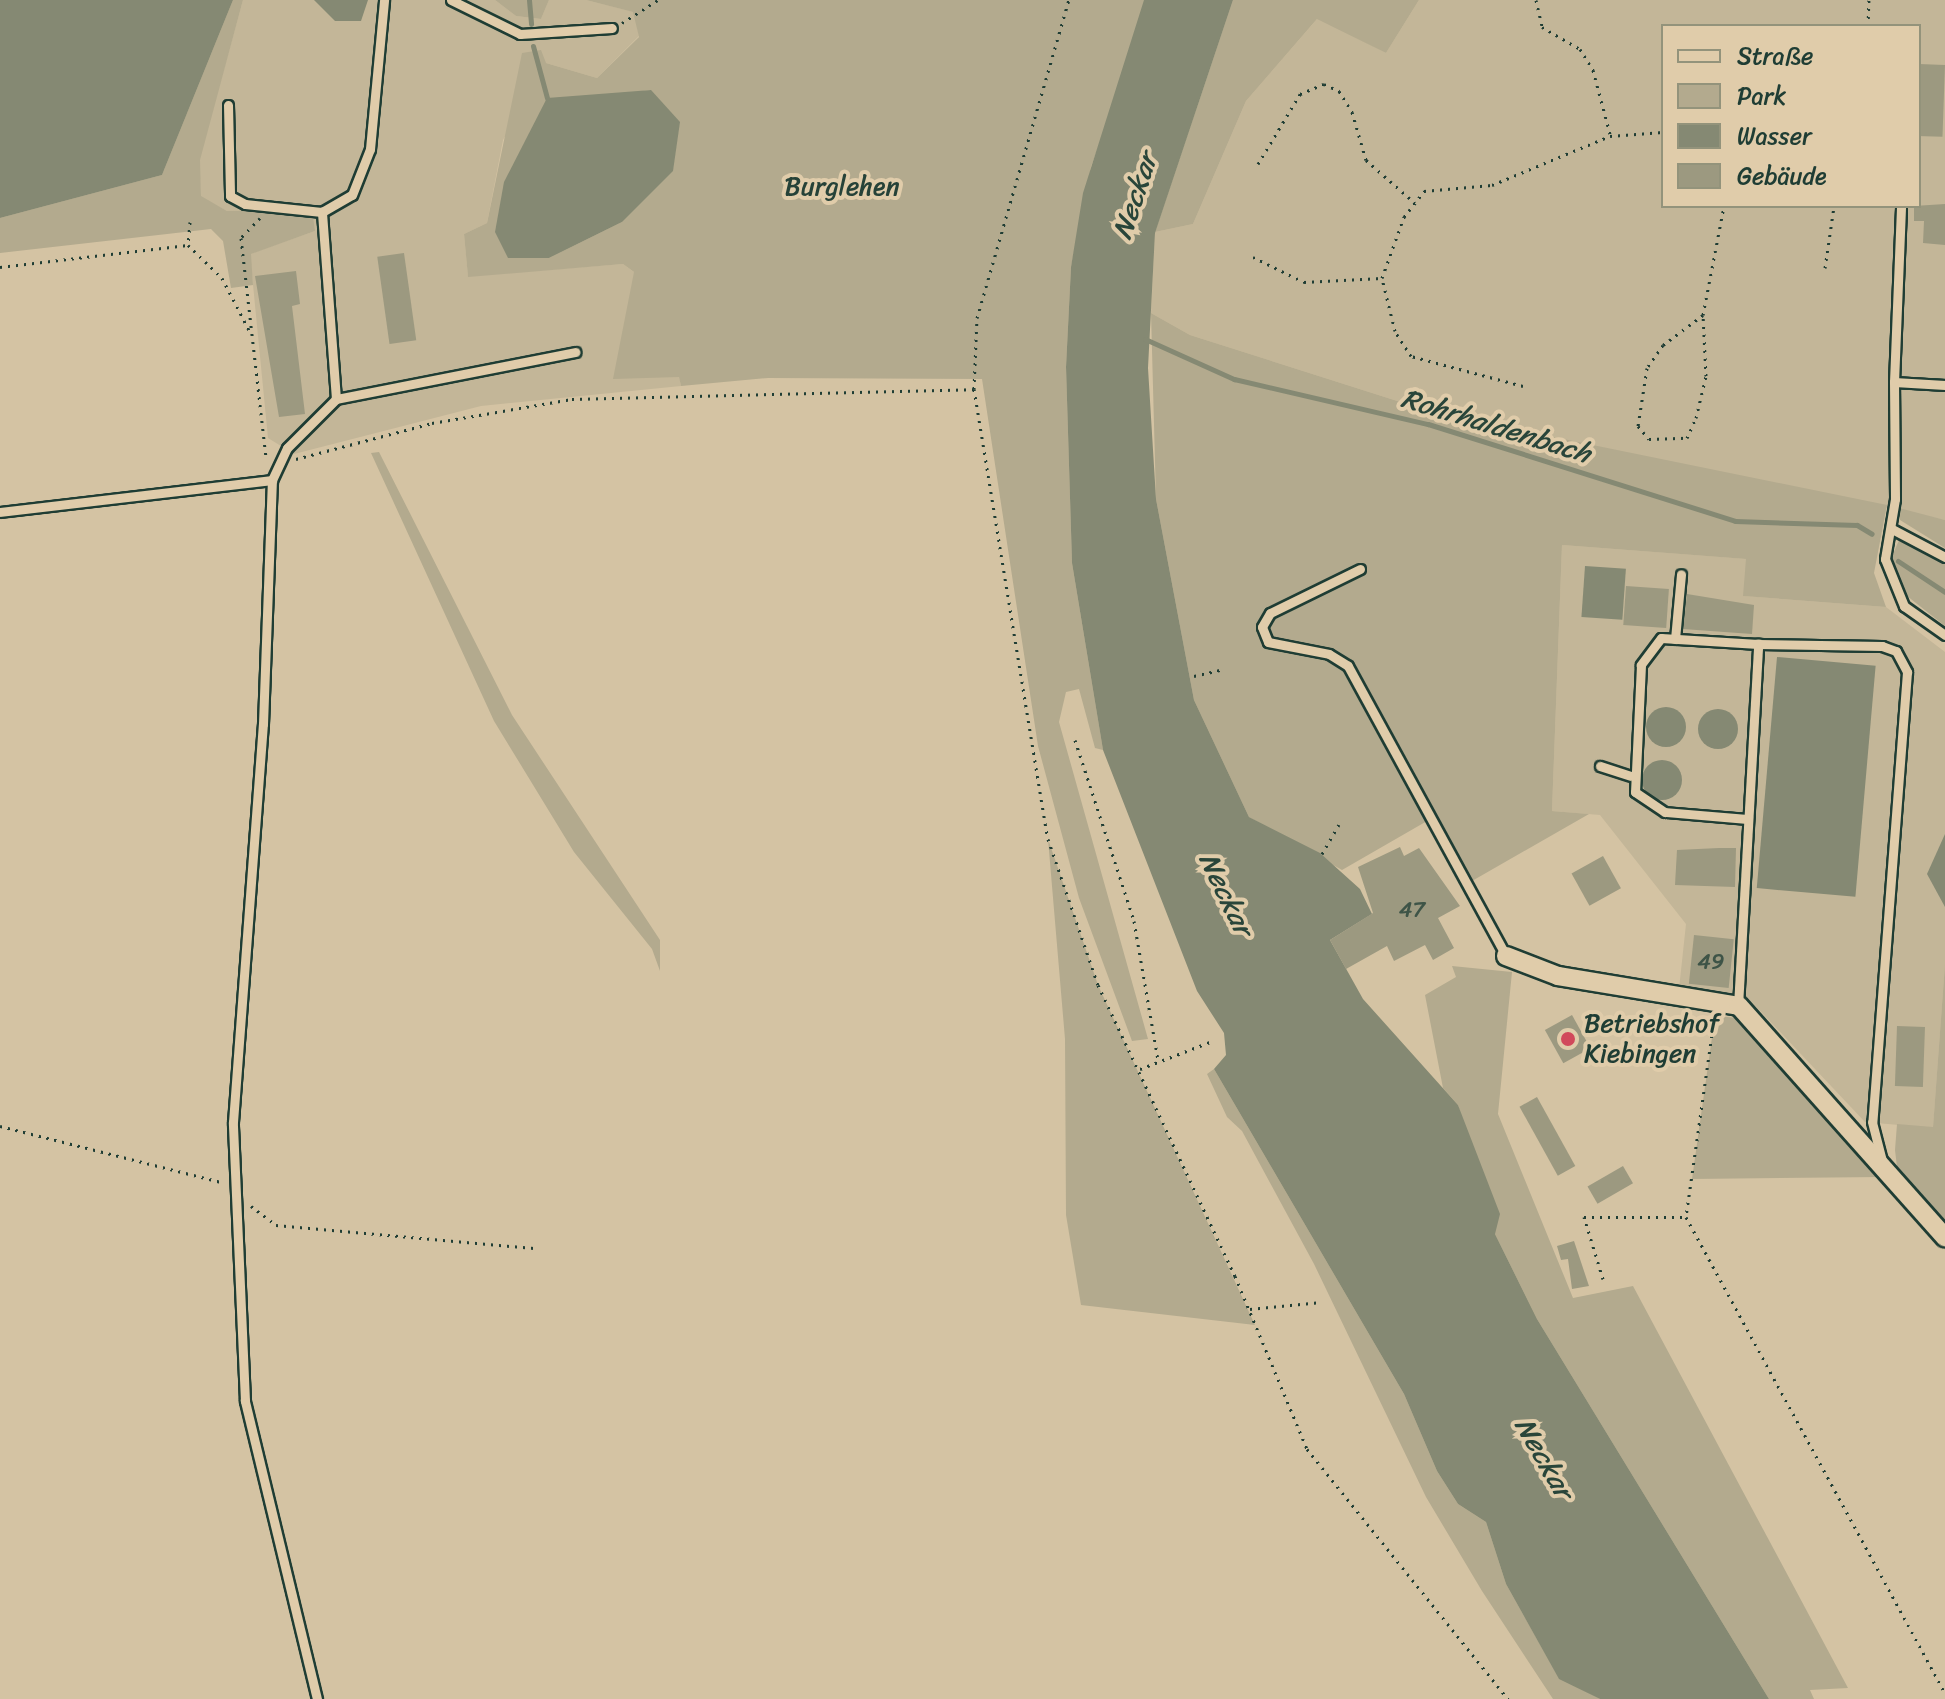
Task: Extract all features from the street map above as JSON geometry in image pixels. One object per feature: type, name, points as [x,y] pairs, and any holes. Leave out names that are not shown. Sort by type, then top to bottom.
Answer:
[{"type":"street","points":[[1506,956],[1558,976],[1738,1006],[1882,1163],[1945,1237]]},
{"type":"lane","points":[[228,105],[230,196],[322,212],[352,195],[370,149],[384,0]]},
{"type":"lane","points":[[451,0],[520,34],[612,28]]},
{"type":"lane","points":[[1901,208],[1892,529],[1885,559],[1891,589],[1945,635]]},
{"type":"lane","points":[[322,212],[336,399]]},
{"type":"lane","points":[[317,1699],[249,1430],[233,1185],[272,480],[287,448],[336,399],[575,352]]},
{"type":"lane","points":[[1894,382],[1945,385]]},
{"type":"lane","points":[[0,512],[272,480]]},
{"type":"lane","points":[[1892,529],[1945,557]]},
{"type":"lane","points":[[1360,569],[1270,613],[1262,627],[1268,642],[1329,654],[1348,666],[1506,956]]},
{"type":"lane","points":[[1675,639],[1681,574]]},
{"type":"lane","points":[[1746,819],[1648,807],[1630,776],[1641,665],[1647,648],[1675,639],[1882,646],[1896,651],[1907,672],[1872,1122],[1882,1163]]},
{"type":"lane","points":[[1738,1006],[1758,644]]},
{"type":"lane","points":[[1600,766],[1630,776]]},
{"type":"path","points":[[612,28],[658,0]]},
{"type":"path","points":[[1069,0],[977,318],[974,389],[1048,839],[1065,903],[1250,1309],[1307,1449],[1508,1699]]},
{"type":"path","points":[[1536,0],[1542,27],[1580,49],[1593,70],[1610,136]]},
{"type":"path","points":[[1868,24],[1869,0]]},
{"type":"path","points":[[1258,164],[1300,94],[1324,84],[1339,91],[1352,112],[1366,160],[1415,203]]},
{"type":"path","points":[[1523,386],[1411,356],[1395,331],[1382,278],[1415,203],[1424,191],[1492,185],[1540,171],[1610,136],[1661,132]]},
{"type":"path","points":[[270,204],[245,231],[242,247],[272,480]]},
{"type":"path","points":[[1703,315],[1663,345],[1647,368],[1638,426],[1649,439],[1687,438],[1691,428],[1706,376],[1703,315],[1724,208]]},
{"type":"path","points":[[1825,268],[1834,208]]},
{"type":"path","points":[[188,245],[190,222]]},
{"type":"path","points":[[188,245],[222,278],[253,335]]},
{"type":"path","points":[[0,267],[188,245]]},
{"type":"path","points":[[1253,257],[1304,282],[1382,278]]},
{"type":"path","points":[[272,480],[298,458],[335,445],[510,407],[618,396],[974,389]]},
{"type":"path","points":[[1194,676],[1224,669]]},
{"type":"path","points":[[1075,740],[1134,921],[1158,1060]]},
{"type":"path","points":[[1322,854],[1339,825]]},
{"type":"path","points":[[1717,1001],[1686,1217],[1945,1693]]},
{"type":"path","points":[[1139,1070],[1174,1051],[1210,1042]]},
{"type":"path","points":[[0,1126],[233,1185],[276,1225],[534,1248]]},
{"type":"path","points":[[1603,1279],[1584,1217],[1686,1217]]},
{"type":"path","points":[[1250,1309],[1322,1302]]},
{"type":"shaded area","points":[[243,0],[495,0],[516,16],[541,19],[549,0],[586,0],[634,12],[639,36],[597,78],[546,63],[503,140],[487,223],[464,234],[468,276],[623,264],[646,281],[668,316],[681,386],[481,406],[294,454],[268,438],[250,254],[315,231],[290,210],[227,211],[201,197],[199,160]]},
{"type":"shaded area","points":[[1419,0],[1945,0],[1945,520],[1435,413],[1190,335],[1151,313],[1155,232],[1193,224],[1246,101],[1318,18],[1386,53]]},
{"type":"shaded area","points":[[1562,545],[1747,559],[1744,596],[1886,607],[1945,652],[1945,964],[1933,1128],[1865,1122],[1747,997],[1679,989],[1686,924],[1600,815],[1552,811]]},
{"type":"green space","points":[[233,0],[243,0],[200,160],[201,196],[227,211],[290,210],[313,217],[315,231],[251,254],[253,285],[231,288],[223,241],[211,229],[0,253],[0,218],[162,175]]},
{"type":"green space","points":[[495,0],[549,0],[541,19],[516,16]]},
{"type":"green space","name":"Burglehen","points":[[586,0],[1150,0],[1091,167],[1071,267],[1066,367],[1072,563],[1103,750],[1095,748],[1079,689],[1066,692],[1059,722],[1148,1039],[1132,1041],[1079,898],[1038,746],[982,379],[768,378],[681,386],[679,377],[613,379],[634,272],[623,264],[468,277],[464,234],[487,223],[522,53],[541,50],[546,63],[597,78],[639,37],[633,12]],"holes":[[[650,90],[622,222],[549,258],[508,258],[601,97]]]},
{"type":"green space","points":[[1233,0],[1419,0],[1386,53],[1317,19],[1246,101],[1193,224],[1155,232]]},
{"type":"green space","points":[[1151,313],[1190,335],[1435,413],[1887,505],[1874,573],[1886,607],[1743,596],[1746,559],[1562,545],[1552,811],[1589,814],[1472,881],[1434,817],[1342,870],[1249,817],[1194,700],[1156,499]]},
{"type":"green space","points":[[379,452],[512,715],[660,940],[660,971],[652,949],[574,852],[494,721],[371,453]]},
{"type":"green space","points":[[1899,508],[1945,520],[1945,548],[1900,520]]},
{"type":"green space","points":[[1900,538],[1945,564],[1945,626],[1902,592],[1890,561]]},
{"type":"green space","points":[[1048,839],[1098,985],[1255,1325],[1081,1305],[1066,1215],[1065,1039]]},
{"type":"green space","points":[[1945,964],[1945,1226],[1897,1167],[1895,1150],[1897,1124],[1933,1127]]},
{"type":"green space","points":[[1452,966],[1512,972],[1498,1114],[1573,1298],[1633,1286],[1848,1688],[1810,1690],[1814,1699],[1769,1699],[1537,1319],[1495,1234],[1458,1105],[1443,1088],[1425,995],[1456,977]]},
{"type":"green space","points":[[1715,1016],[1739,1018],[1882,1177],[1692,1179]]},
{"type":"green space","points":[[1214,1069],[1404,1394],[1437,1471],[1458,1504],[1486,1522],[1506,1584],[1559,1678],[1600,1699],[1553,1699],[1482,1591],[1426,1497],[1314,1264],[1242,1131],[1227,1117],[1207,1074]]},
{"type":"water","points":[[0,0],[233,0],[162,175],[0,218]]},
{"type":"water","points":[[314,0],[368,0],[361,21],[335,21]]},
{"type":"water","name":"Neckar","points":[[1144,0],[1233,0],[1155,233],[1148,368],[1156,499],[1194,700],[1249,817],[1320,853],[1360,889],[1372,914],[1330,940],[1363,999],[1458,1105],[1500,1214],[1495,1234],[1537,1319],[1769,1699],[1600,1699],[1559,1679],[1506,1584],[1486,1522],[1458,1504],[1437,1471],[1404,1394],[1214,1069],[1226,1055],[1224,1033],[1197,991],[1103,750],[1072,563],[1066,367],[1071,267],[1083,193]]},
{"type":"water","points":[[651,90],[680,122],[673,171],[622,222],[549,258],[508,258],[495,232],[504,182],[547,98]]},
{"type":"water","points":[[1585,566],[1626,569],[1622,620],[1581,617]]},
{"type":"water","points":[[1777,657],[1876,666],[1855,897],[1757,888]]},
{"type":"water","points":[[1666,707],[1680,713],[1686,727],[1680,741],[1666,747],[1652,741],[1646,727],[1652,713]]},
{"type":"water","points":[[1718,709],[1732,715],[1738,729],[1732,743],[1718,749],[1704,743],[1698,729],[1704,715]]},
{"type":"water","points":[[1662,760],[1676,766],[1682,780],[1676,794],[1662,800],[1648,794],[1642,780],[1648,766]]},
{"type":"water","points":[[1945,834],[1945,907],[1927,874]]},
{"type":"building","points":[[1921,64],[1945,65],[1942,137],[1921,136]]},
{"type":"building","points":[[1945,204],[1945,245],[1923,243],[1924,221],[1914,221],[1914,208]]},
{"type":"building","points":[[404,253],[416,340],[390,344],[377,257]]},
{"type":"building","points":[[296,271],[300,304],[292,306],[305,414],[279,417],[255,276]]},
{"type":"building","points":[[1626,586],[1669,589],[1666,628],[1623,625]]},
{"type":"building","points":[[1687,594],[1754,605],[1752,634],[1683,629]]},
{"type":"building","points":[[1400,847],[1404,856],[1419,848],[1460,906],[1438,918],[1454,948],[1433,960],[1425,945],[1394,961],[1387,946],[1346,969],[1330,940],[1373,913],[1358,867]]},
{"type":"building","points":[[1736,848],[1735,887],[1675,885],[1677,850]]},
{"type":"building","points":[[1603,856],[1621,888],[1589,906],[1572,873]]},
{"type":"building","points":[[1694,935],[1734,939],[1729,988],[1689,984]]},
{"type":"building","name":"Betriebshof Kiebingen","points":[[1572,1015],[1590,1048],[1563,1063],[1545,1030]]},
{"type":"building","points":[[1897,1026],[1925,1027],[1923,1087],[1895,1086]]},
{"type":"building","points":[[1537,1097],[1575,1166],[1558,1176],[1520,1107]]},
{"type":"building","points":[[1623,1166],[1633,1183],[1597,1204],[1587,1186]]},
{"type":"building","points":[[1574,1241],[1589,1286],[1572,1289],[1568,1259],[1561,1260],[1557,1246]]},
{"type":"waterway","points":[[529,0],[531,24]]},
{"type":"waterway","points":[[533,46],[547,98]]},
{"type":"waterway","name":"Rohrhaldenbach","points":[[1145,339],[1234,379],[1428,424],[1735,521],[1857,525],[1872,534]]},
{"type":"waterway","name":"Rohrhaldenbach","points":[[1898,561],[1945,592]]},
{"type":"place","name":"Betriebshof Kiebingen","points":[[1568,1039]]}]
